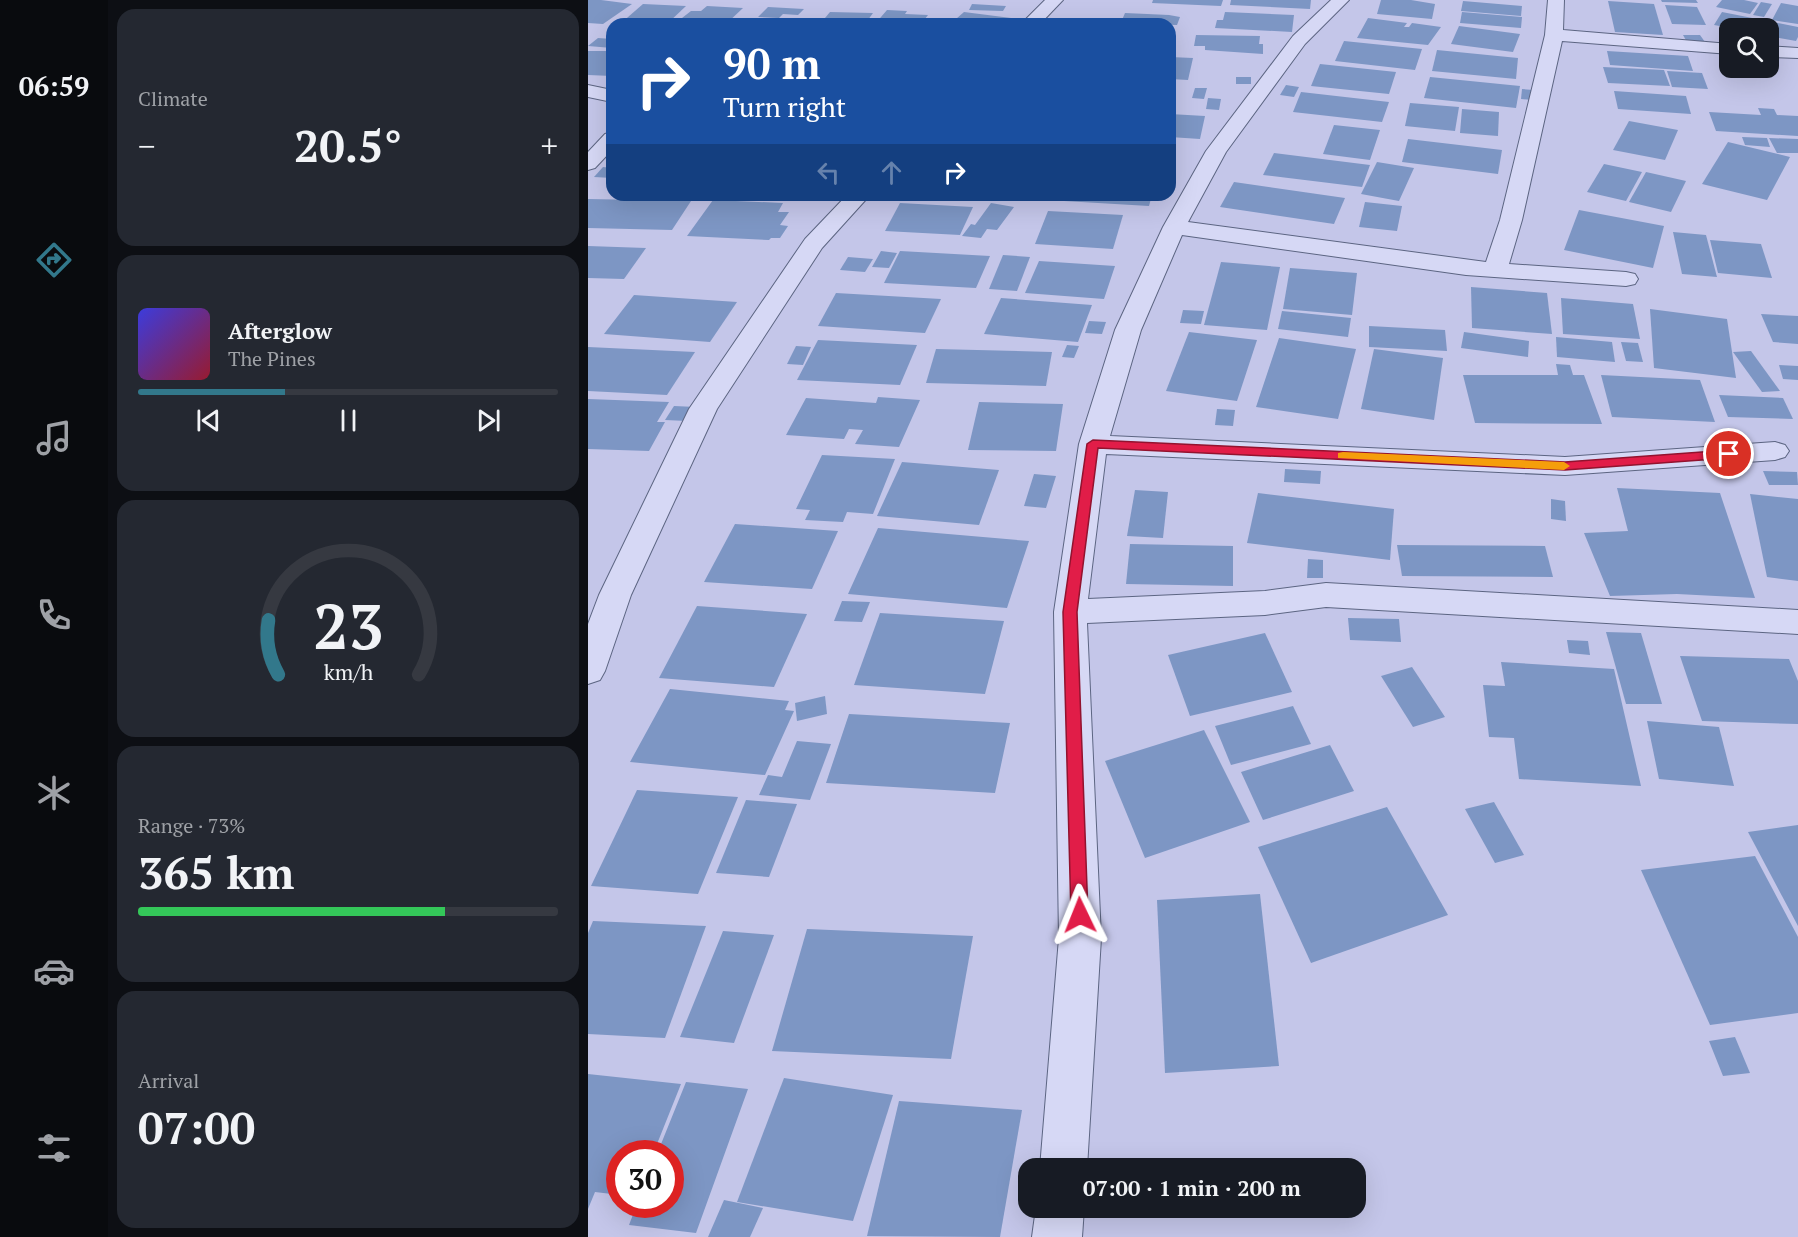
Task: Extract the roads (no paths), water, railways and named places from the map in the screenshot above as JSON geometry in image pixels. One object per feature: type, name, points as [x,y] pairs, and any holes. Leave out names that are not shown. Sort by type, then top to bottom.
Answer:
[{"type":"street","points":[[1036,18],[1055,0]]},
{"type":"street","points":[[1064,1158],[1080,938],[1070,612],[1093,444],[1128,330],[1174,226],[1216,151],[1299,40],[1341,0]]},
{"type":"street","points":[[1495,270],[1511,220],[1554,35],[1556,0]]},
{"type":"street","points":[[1554,35],[1719,48]]},
{"type":"street","points":[[1779,52],[1798,53]]},
{"type":"street","points":[[588,91],[606,95]]},
{"type":"street","points":[[588,164],[606,144]]},
{"type":"street","points":[[588,671],[602,596],[703,409],[813,244],[853,201]]},
{"type":"street","points":[[1174,226],[1466,268],[1626,279]]},
{"type":"street","points":[[1093,444],[1565,466],[1775,450]]},
{"type":"street","points":[[1070,612],[1265,603],[1326,595],[1798,622]]},
{"type":"street","points":[[1057,1237],[1059,1218]]}]
